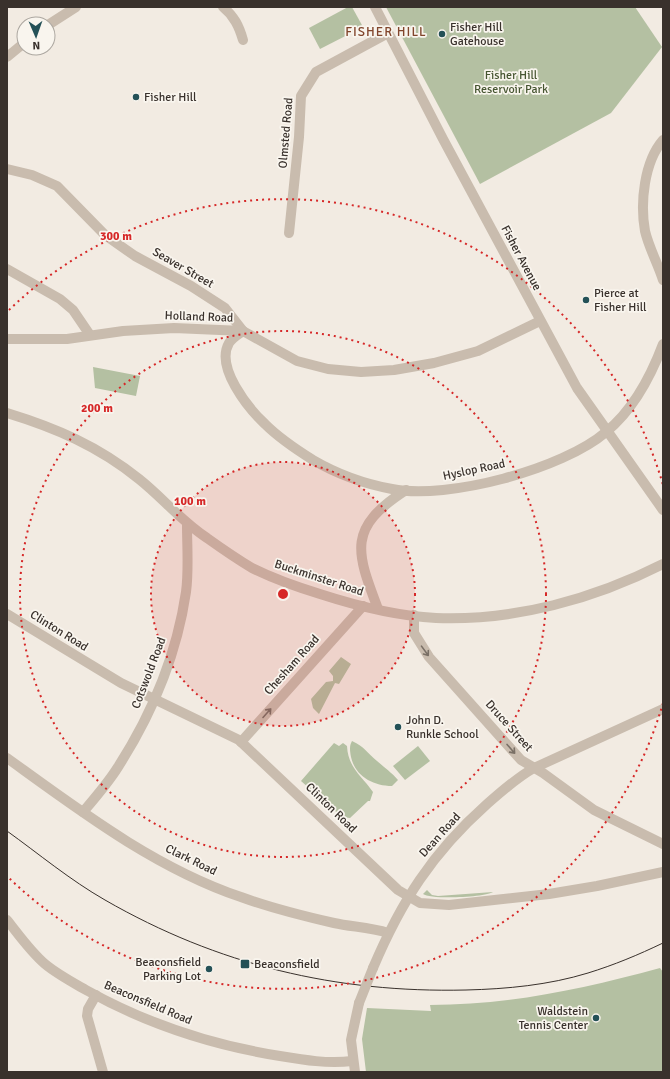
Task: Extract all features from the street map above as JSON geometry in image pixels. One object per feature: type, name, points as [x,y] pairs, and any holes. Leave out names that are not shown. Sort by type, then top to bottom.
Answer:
[{"type":"street","points":[[56,20],[76,7]]},
{"type":"street","points":[[223,7],[232,14],[240,28],[243,40]]},
{"type":"street","name":"Fisher Avenue","points":[[374,7],[540,321],[580,392],[663,510]]},
{"type":"street","name":"Olmsted Road","points":[[289,233],[299,137],[301,96],[316,72],[388,33]]},
{"type":"street","points":[[7,58],[16,50]]},
{"type":"street","points":[[663,140],[650,162],[643,206],[645,231],[663,280]]},
{"type":"street","name":"Seaver Street","points":[[7,168],[32,175],[57,186],[105,235],[135,256],[191,286],[225,308],[243,331]]},
{"type":"street","points":[[7,269],[60,299],[73,310],[90,335]]},
{"type":"street","name":"Holland Road","points":[[7,339],[67,339],[123,331],[174,328],[243,331],[297,362],[328,369],[361,372],[394,370],[478,351],[540,321]]},
{"type":"street","name":"Hyslop Road","points":[[243,331],[229,342],[226,352],[228,371],[236,388],[265,424],[314,460],[358,481],[393,490],[427,491],[458,489],[529,471],[582,448],[607,432],[642,389],[654,368],[663,344]]},
{"type":"street","name":"Buckminster Road","points":[[7,413],[86,442],[140,480],[187,525],[252,568],[293,585],[346,603],[378,610],[414,615],[457,618],[508,613],[540,608],[594,594],[636,578],[663,564]]},
{"type":"street","points":[[378,610],[362,565],[360,546],[362,536],[368,524],[378,511],[406,490]]},
{"type":"street","name":"Cotswold Road","points":[[83,812],[118,767],[154,700],[171,657],[180,626],[186,590],[187,525]]},
{"type":"street","name":"Chesham Road","points":[[241,742],[363,606]]},
{"type":"street","name":"Clinton Road","points":[[7,614],[102,673],[154,700],[227,733],[241,742],[398,890],[420,903],[433,905],[497,901],[597,886],[663,872]]},
{"type":"street","name":"Druce Street","points":[[414,615],[414,633],[429,657],[521,760],[594,810],[663,844]]},
{"type":"street","name":"Dean Road","points":[[355,1072],[352,1061],[351,1040],[359,1003],[372,968],[388,933],[408,897],[430,865],[458,832],[516,779],[534,768],[663,709]]},
{"type":"street","name":"Clark Road","points":[[7,758],[128,842],[198,880],[240,897],[321,919],[388,933]]},
{"type":"street","name":"Beaconsfield Road","points":[[7,920],[45,964],[96,995],[151,1021],[212,1042],[300,1059],[334,1063],[352,1061]]},
{"type":"street","points":[[96,995],[88,1009],[86,1016],[103,1072]]},
{"type":"green space","points":[[348,7],[352,7],[363,27],[320,49],[309,28]]},
{"type":"green space","name":"Fisher Hill Reservoir Park","points":[[386,7],[635,7],[662,47],[611,113],[480,184]]},
{"type":"green space","points":[[93,367],[140,376],[136,396],[95,388]]},
{"type":"green space","points":[[341,657],[351,664],[339,684],[335,683],[319,714],[313,708],[311,699],[326,682],[333,681],[333,676],[329,671]]},
{"type":"green space","points":[[352,741],[363,748],[398,780],[392,786],[385,786],[372,782],[361,775],[356,770],[351,757],[350,747]]},
{"type":"green space","points":[[334,743],[339,746],[343,743],[347,746],[348,754],[353,766],[373,792],[370,801],[368,801],[350,818],[342,817],[301,781]]},
{"type":"green space","points":[[418,746],[430,761],[405,780],[393,766]]},
{"type":"green space","points":[[427,890],[432,895],[438,896],[493,892],[489,894],[459,897],[436,897],[423,894]]},
{"type":"green space","points":[[660,968],[663,972],[663,1072],[366,1072],[362,1039],[367,1008],[431,1011],[430,1005],[517,999],[602,983]]},
{"type":"tram line","points":[[7,831],[79,884],[148,923],[191,942],[235,958],[324,980],[418,990],[497,989],[558,981],[588,973],[626,960],[663,943]]},
{"type":"place","name":"Fisher Hill Gatehouse","points":[[442,34]]},
{"type":"place","name":"Fisher Hill","points":[[136,97]]},
{"type":"place","name":"Pierce at Fisher Hill","points":[[586,300]]},
{"type":"place","name":"John D. Runkle School","points":[[398,727]]},
{"type":"place","name":"Beaconsfield","points":[[245,964]]},
{"type":"place","name":"Beaconsfield Parking Lot","points":[[209,969]]},
{"type":"place","name":"Waldstein Tennis Center","points":[[596,1018]]},
{"type":"district","name":"FISHER HILL","points":[[386,32]]}]
